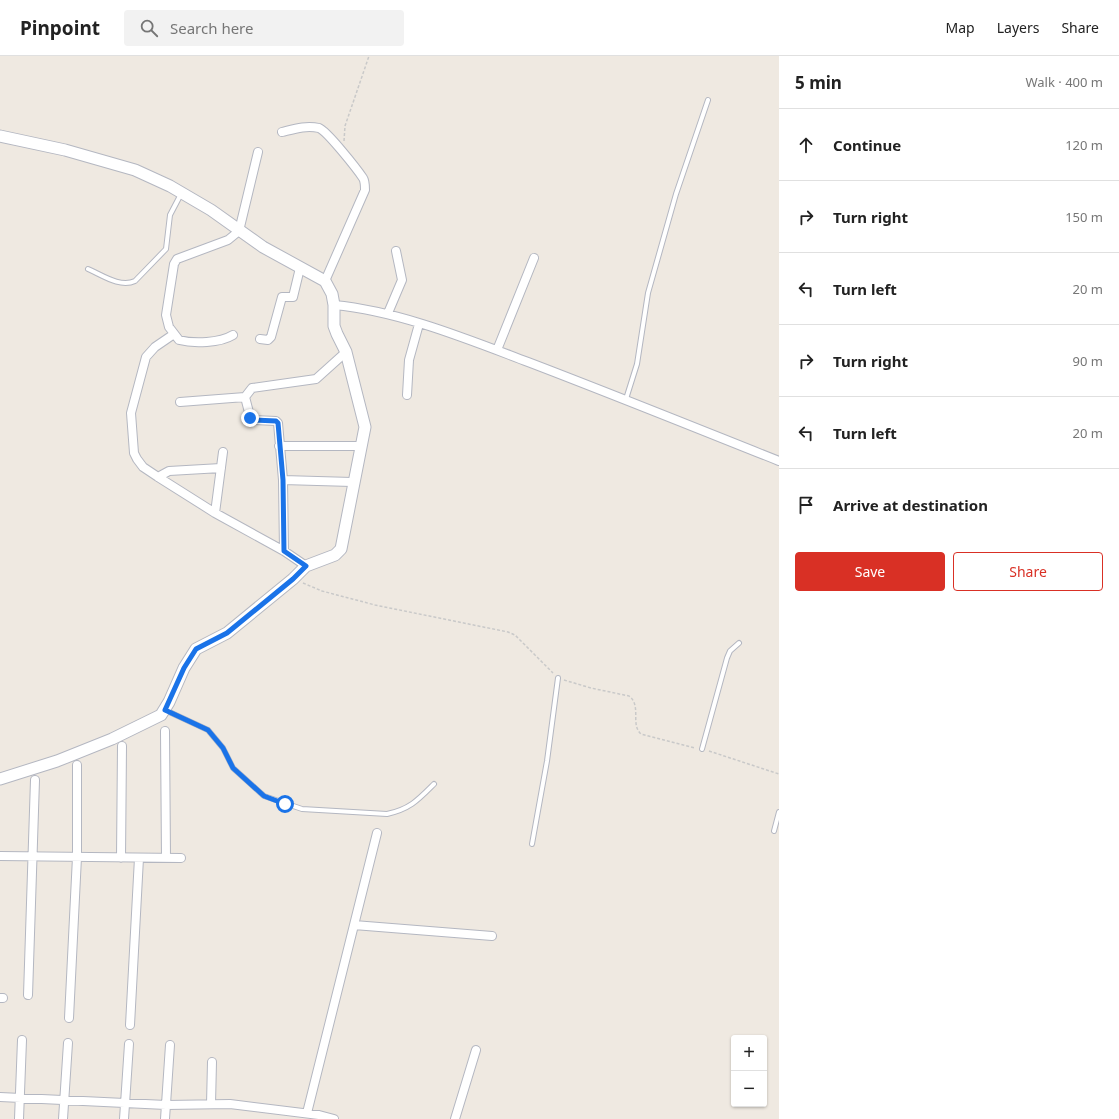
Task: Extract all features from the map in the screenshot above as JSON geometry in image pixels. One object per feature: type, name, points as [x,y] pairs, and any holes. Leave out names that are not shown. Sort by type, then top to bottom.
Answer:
[{"type":"street","points":[[282,132],[298,127],[320,129],[344,153],[363,178],[365,190],[325,281]]},
{"type":"street","points":[[0,136],[65,150],[135,170],[211,210],[239,231],[300,268],[325,281],[332,294],[336,334],[346,352],[365,426],[352,482],[340,549],[335,555],[306,566],[293,579],[227,633],[196,649],[184,668],[165,710],[156,718],[57,761],[0,779]]},
{"type":"street","points":[[233,335],[222,340],[191,342],[179,340],[168,327],[166,315],[174,264],[177,259],[228,240],[239,231],[258,152]]},
{"type":"street","points":[[388,313],[402,280],[396,251]]},
{"type":"street","points":[[497,350],[534,258]]},
{"type":"street","points":[[260,339],[268,340],[271,337],[282,297],[293,297],[300,268]]},
{"type":"street","points":[[334,305],[388,313],[497,350],[626,399],[779,461]]},
{"type":"street","points":[[407,395],[409,360],[419,324]]},
{"type":"street","points":[[174,334],[155,347],[146,357],[131,413],[134,453],[143,467],[158,477],[215,513],[284,551],[306,566]]},
{"type":"street","points":[[180,402],[245,397],[252,388],[316,379],[346,352]]},
{"type":"street","points":[[245,397],[251,420],[277,422],[283,480],[284,551]]},
{"type":"street","points":[[279,446],[361,446]]},
{"type":"street","points":[[215,513],[223,452]]},
{"type":"street","points":[[158,477],[169,471],[221,468]]},
{"type":"street","points":[[283,480],[352,482]]},
{"type":"street","points":[[165,731],[166,858]]},
{"type":"street","points":[[121,858],[122,746]]},
{"type":"street","points":[[69,1018],[77,857],[77,765]]},
{"type":"street","points":[[28,994],[35,780]]},
{"type":"street","points":[[307,1113],[377,833]]},
{"type":"street","points":[[0,856],[181,858]]},
{"type":"street","points":[[130,1025],[139,858]]},
{"type":"street","points":[[354,925],[492,936]]},
{"type":"street","points":[[20,1119],[22,1040]]},
{"type":"street","points":[[63,1119],[68,1042]]},
{"type":"street","points":[[124,1119],[129,1044]]},
{"type":"street","points":[[165,1119],[170,1045]]},
{"type":"street","points":[[456,1119],[476,1050]]},
{"type":"street","points":[[211,1104],[212,1062]]},
{"type":"street","points":[[0,1097],[166,1105],[230,1104],[307,1113],[334,1119]]},
{"type":"lane","points":[[626,399],[637,364],[648,293],[676,194],[708,100]]},
{"type":"lane","points":[[88,269],[120,283],[130,284],[135,281],[166,249],[170,215],[181,193]]},
{"type":"lane","points":[[702,750],[727,658],[730,651],[739,643]]},
{"type":"lane","points":[[532,844],[547,761],[558,678]]},
{"type":"lane","points":[[165,710],[208,730],[223,748],[233,768],[264,796],[302,809],[387,814],[401,811],[413,805],[434,784]]},
{"type":"lane","points":[[774,831],[779,812]]},
{"type":"path","points":[[344,153],[345,126],[369,56]]},
{"type":"path","points":[[293,579],[322,591],[375,605],[508,632],[515,635],[558,678],[591,688],[629,696],[634,700],[636,707],[636,727],[641,734],[702,750],[779,774]]},
{"type":"route","points":[[250,418],[251,420],[276,421],[278,423],[283,480],[284,551],[306,566],[293,579],[227,633],[205,643],[196,649],[184,668],[165,710],[208,730],[223,748],[233,768],[264,796],[285,804]]}]
